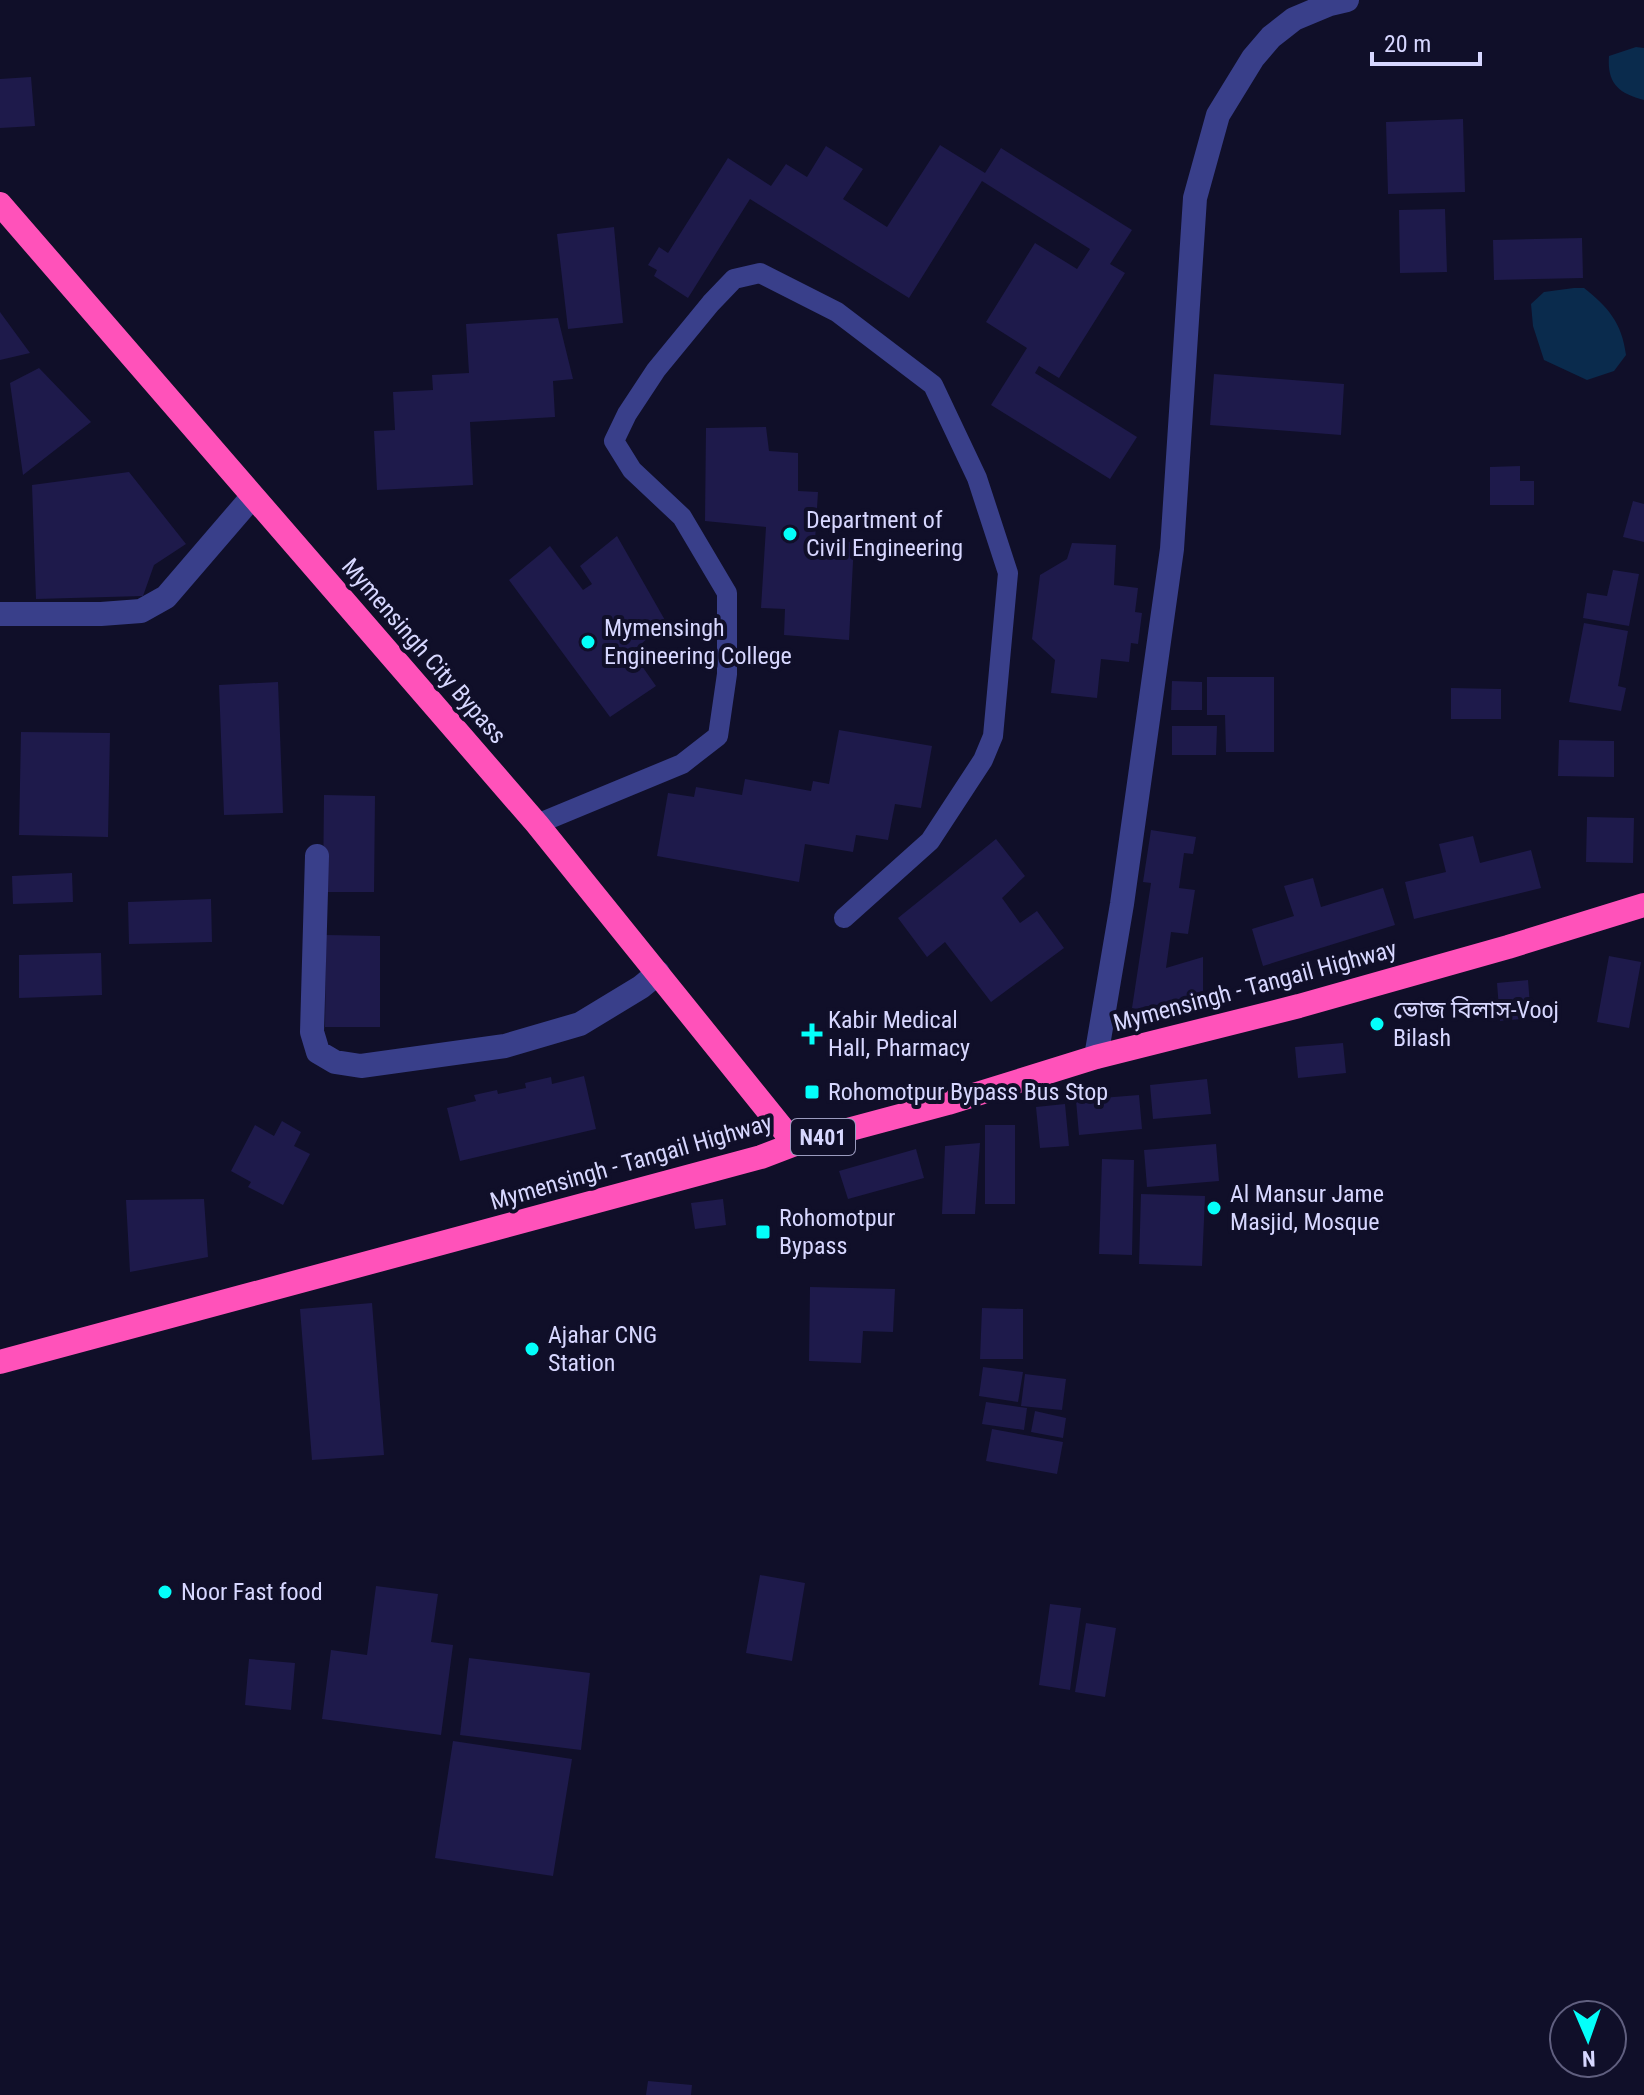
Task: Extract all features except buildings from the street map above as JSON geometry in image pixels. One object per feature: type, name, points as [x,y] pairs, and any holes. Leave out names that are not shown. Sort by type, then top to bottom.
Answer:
[{"type":"highway","name":"Mymensingh City Bypass","points":[[0,204],[537,824],[795,1144]]},
{"type":"highway","name":"Mymensingh - Tangail Highway","points":[[0,1362],[761,1157],[795,1144],[948,1103],[1096,1057],[1299,1006],[1644,905]]},
{"type":"street","points":[[1096,1057],[1122,904],[1172,549],[1195,198],[1218,115],[1253,58],[1271,37],[1294,19],[1347,0]]},
{"type":"street","points":[[0,614],[141,611],[166,597],[252,497]]},
{"type":"street","points":[[317,856],[312,1032],[318,1052],[335,1062],[361,1066],[505,1046],[580,1024],[641,987],[658,973]]},
{"type":"lane","points":[[537,824],[682,764],[718,736],[727,674],[727,593],[682,517],[632,470],[614,441],[627,414],[656,370],[711,303],[734,279],[760,273],[837,312],[933,385],[977,478],[1008,573],[993,736],[983,760],[930,841],[844,918]]},
{"type":"water","points":[[1636,47],[1644,48],[1644,100],[1621,90],[1610,73],[1609,56]]},
{"type":"water","points":[[1584,288],[1607,309],[1621,334],[1626,355],[1614,371],[1587,380],[1544,360],[1533,326],[1531,304],[1544,292]]},
{"type":"place","name":"Department of Civil Engineering","points":[[790,534]]},
{"type":"place","name":"Mymensingh Engineering College","points":[[588,642]]},
{"type":"place","name":"ভোজ বিলাস-Vooj Bilash","points":[[1377,1024]]},
{"type":"place","name":"Kabir Medical Hall, Pharmacy","points":[[812,1034]]},
{"type":"place","name":"Rohomotpur Bypass Bus Stop","points":[[812,1092]]},
{"type":"place","name":"Al Mansur Jame Masjid, Mosque","points":[[1214,1208]]},
{"type":"place","name":"Rohomotpur Bypass","points":[[763,1232]]},
{"type":"place","name":"Ajahar CNG Station","points":[[532,1349]]},
{"type":"place","name":"Noor Fast food","points":[[165,1592]]}]
